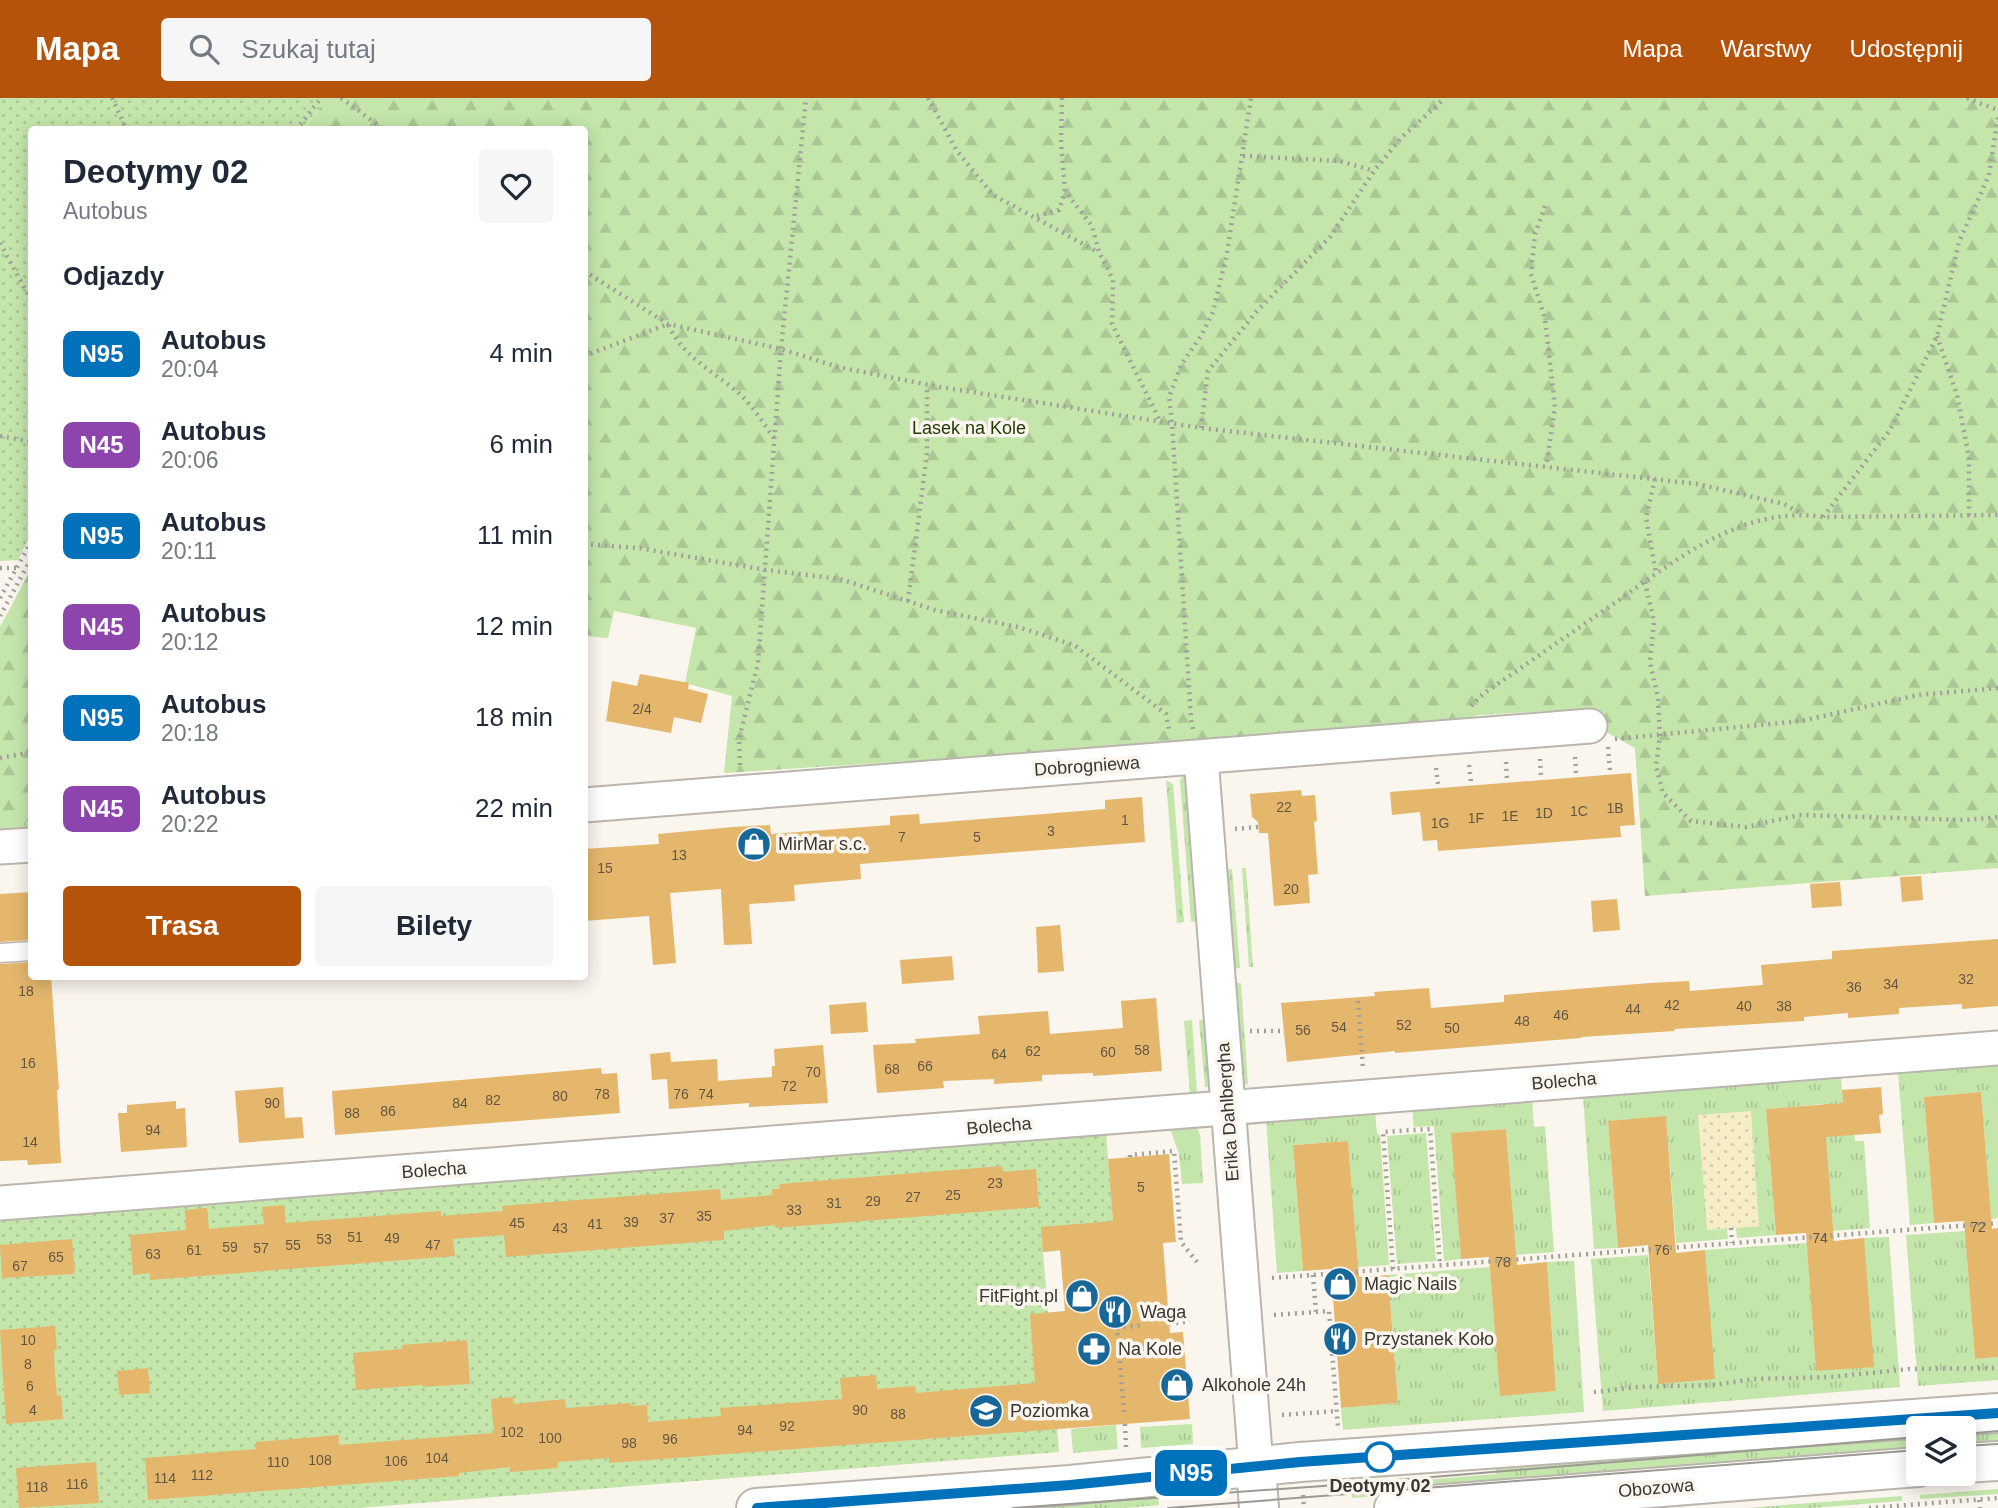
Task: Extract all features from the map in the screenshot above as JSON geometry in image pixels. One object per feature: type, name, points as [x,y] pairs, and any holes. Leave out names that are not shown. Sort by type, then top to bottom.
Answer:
[{"type":"street","name":"Dobrogniewa","points":[[588,805],[1590,726]]},
{"type":"street","name":"Erika Dahlbergha","points":[[1188,758],[1228,1107],[1256,1466]]},
{"type":"street","points":[[0,847],[28,845]]},
{"type":"street","name":"Bolecha","points":[[0,1203],[1998,1048]]},
{"type":"street","points":[[756,1508],[1070,1485],[1256,1466],[1998,1413]]},
{"type":"street","points":[[1976,1462],[1998,1461]]},
{"type":"street","points":[[1256,1466],[1259,1508]]},
{"type":"street","name":"Obozowa","points":[[1394,1508],[1906,1468]]},
{"type":"lane","points":[[0,953],[28,951]]},
{"type":"path","points":[[112,98],[125,126]]},
{"type":"path","points":[[299,126],[321,98]]},
{"type":"path","points":[[341,98],[380,126]]},
{"type":"path","points":[[741,793],[739,739],[758,663],[780,349],[806,98]]},
{"type":"path","points":[[928,98],[957,151],[993,195],[1099,252]]},
{"type":"path","points":[[1036,217],[1059,210],[1065,191],[1061,143],[1062,98]]},
{"type":"path","points":[[1188,758],[1191,719],[1169,397],[1181,365],[1202,337],[1213,312],[1227,253],[1251,98]]},
{"type":"path","points":[[1202,428],[1208,371],[1257,311],[1330,237],[1374,171],[1402,137],[1445,98]]},
{"type":"path","points":[[1823,517],[1890,430],[1937,335],[1959,242],[1989,174],[1998,113],[1967,98]]},
{"type":"path","points":[[1243,156],[1340,161],[1374,171]]},
{"type":"path","points":[[1065,191],[1092,226],[1099,252],[1112,281],[1112,324],[1161,422]]},
{"type":"path","points":[[1545,205],[1535,234],[1531,274],[1545,319],[1555,407],[1546,467]]},
{"type":"path","points":[[0,243],[28,295]]},
{"type":"path","points":[[588,274],[668,324],[780,349],[838,367],[927,385],[1202,428],[1697,484],[1784,503],[1802,514]]},
{"type":"path","points":[[588,354],[668,324]]},
{"type":"path","points":[[668,324],[676,340],[702,367],[742,396],[775,438]]},
{"type":"path","points":[[1937,335],[1957,395],[1969,457],[1969,516]]},
{"type":"path","points":[[908,601],[927,453],[927,385]]},
{"type":"path","points":[[0,436],[28,441]]},
{"type":"path","points":[[1654,480],[1646,517],[1656,574]]},
{"type":"path","points":[[1438,739],[1483,694],[1691,549],[1748,523],[1802,514],[1823,517],[1998,515]]},
{"type":"path","points":[[588,544],[638,548],[766,570],[840,579],[935,610],[1018,627],[1074,645],[1166,714],[1188,758]]},
{"type":"path","points":[[0,598],[28,547]]},
{"type":"path","points":[[0,616],[28,564]]},
{"type":"path","points":[[0,568],[17,568]]},
{"type":"path","points":[[1645,582],[1654,622],[1650,662],[1658,698],[1660,735],[1656,766],[1663,793],[1691,821],[1746,827],[1799,814],[1966,820],[1998,817]]},
{"type":"path","points":[[1610,771],[1608,739],[1801,722],[1918,695],[1998,688]]},
{"type":"path","points":[[0,758],[28,753]]},
{"type":"path","points":[[1233,817],[1235,839]]},
{"type":"path","points":[[1243,828],[1258,827]]},
{"type":"path","points":[[1358,1000],[1364,1080]]},
{"type":"path","points":[[1248,1019],[1250,1043]]},
{"type":"path","points":[[1259,1031],[1282,1031]]},
{"type":"path","points":[[1393,1269],[1383,1132],[1430,1129],[1440,1265]]},
{"type":"path","points":[[1130,1157],[1174,1151],[1181,1242],[1197,1262]]},
{"type":"path","points":[[1264,1279],[1324,1272],[1366,1274],[1483,1260],[1521,1262],[1641,1248],[1681,1250],[1800,1236],[1840,1237],[1958,1224],[1998,1223],[1998,1228]]},
{"type":"path","points":[[1731,1228],[1732,1243]]},
{"type":"path","points":[[1313,1275],[1316,1311]]},
{"type":"path","points":[[1266,1316],[1329,1311],[1339,1436]]},
{"type":"path","points":[[1169,1324],[1190,1321]]},
{"type":"path","points":[[1125,1412],[1116,1328],[1144,1325]]},
{"type":"path","points":[[1594,1392],[1638,1387],[1712,1385],[1755,1379],[1830,1377],[1909,1369],[1998,1368]]},
{"type":"path","points":[[1275,1416],[1284,1413],[1336,1411]]},
{"type":"path","points":[[1284,1413],[1287,1426]]},
{"type":"path","points":[[1125,1424],[1127,1458]]},
{"type":"path","points":[[1869,1508],[1998,1498]]},
{"type":"path","points":[[1979,1500],[1980,1508]]},
{"type":"green space","points":[[0,98],[327,98],[305,126],[28,126],[28,540],[18,560],[0,561]]},
{"type":"green space","name":"Lasek na Kole","points":[[327,98],[1998,98],[1998,868],[1645,896],[1635,748],[1608,733],[1602,718],[1585,709],[1479,715],[1429,728],[724,773],[732,696],[685,683],[696,628],[614,611],[608,638],[588,636],[588,126],[306,126]]},
{"type":"green space","points":[[28,575],[28,821],[0,818],[0,627]]},
{"type":"green space","points":[[1184,774],[1188,779],[1200,921],[1191,922],[1180,781]]},
{"type":"green space","points":[[1166,780],[1173,784],[1184,922],[1177,923]]},
{"type":"green space","points":[[0,818],[28,820],[28,835],[0,837]]},
{"type":"green space","points":[[1242,868],[1246,868],[1253,967],[1249,967]]},
{"type":"green space","points":[[1232,869],[1240,968],[1231,969],[1223,870]]},
{"type":"green space","points":[[1232,983],[1241,983],[1248,1084],[1239,1085]]},
{"type":"green space","points":[[1192,1020],[1197,1093],[1190,1094],[1184,1021]]},
{"type":"green space","points":[[1199,1020],[1209,1020],[1213,1086],[1205,1087]]},
{"type":"green space","points":[[1998,1064],[1998,1218],[1991,1219],[1981,1092],[1924,1097],[1934,1223],[1910,1225],[1898,1072]]},
{"type":"green space","points":[[1841,1076],[1844,1117],[1853,1117],[1855,1141],[1864,1141],[1870,1228],[1833,1231],[1823,1104],[1766,1109],[1776,1235],[1737,1238],[1736,1228],[1759,1226],[1707,1230],[1727,1229],[1728,1239],[1676,1243],[1666,1117],[1608,1121],[1618,1248],[1594,1249],[1583,1095]]},
{"type":"green space","points":[[1532,1100],[1534,1127],[1545,1126],[1554,1252],[1516,1255],[1506,1129],[1452,1133],[1461,1259],[1444,1261],[1434,1126],[1414,1127],[1412,1108]]},
{"type":"green space","points":[[1375,1111],[1377,1134],[1380,1135],[1389,1265],[1358,1267],[1348,1141],[1293,1145],[1303,1271],[1277,1273],[1266,1119]]},
{"type":"green space","points":[[1196,1126],[1200,1135],[1203,1183],[1182,1184],[1179,1154],[1170,1128]]},
{"type":"green space","points":[[1106,1132],[1115,1246],[1043,1252],[1059,1452],[358,1508],[0,1508],[0,1220]]},
{"type":"green space","points":[[1426,1133],[1436,1261],[1397,1264],[1387,1136]]},
{"type":"green space","points":[[1965,1231],[1975,1359],[1998,1357],[1998,1380],[1918,1386],[1906,1235]]},
{"type":"green space","points":[[1889,1237],[1900,1387],[1603,1411],[1591,1259],[1648,1255],[1658,1384],[1705,1250],[1807,1243],[1816,1371],[1864,1238]]},
{"type":"green space","points":[[1574,1261],[1584,1412],[1343,1430],[1341,1408],[1398,1403],[1388,1275],[1490,1267],[1500,1395],[1556,1391],[1547,1262]]},
{"type":"green space","points":[[1192,1424],[1193,1444],[1141,1448],[1140,1427]]},
{"type":"green space","points":[[1116,1425],[1118,1449],[1073,1453],[1071,1429]]},
{"type":"green space","points":[[1998,1429],[1998,1447],[1976,1448],[1976,1430]]},
{"type":"green space","points":[[1906,1436],[1906,1454],[1352,1498],[1351,1486],[1496,1474],[1495,1456]]},
{"type":"green space","points":[[1998,1489],[1998,1494],[1920,1499],[1920,1495]]},
{"type":"green space","points":[[1158,1494],[1159,1505],[1126,1508],[972,1508]]},
{"type":"green space","points":[[1902,1496],[1902,1501],[1811,1508],[1746,1508]]},
{"type":"sand","points":[[1751,1111],[1759,1226],[1707,1230],[1698,1115]]},
{"type":"building","points":[[640,674],[689,683],[688,689],[708,694],[701,723],[674,717],[671,733],[606,721],[612,681],[637,686]]},
{"type":"building","points":[[1631,773],[1635,825],[1620,826],[1621,837],[1438,851],[1437,840],[1423,841],[1420,812],[1392,815],[1390,792]]},
{"type":"building","points":[[1301,790],[1302,796],[1315,795],[1318,874],[1308,875],[1310,903],[1274,906],[1268,833],[1259,833],[1258,822],[1252,817],[1250,794]]},
{"type":"building","points":[[1142,797],[1145,842],[860,864],[861,879],[794,885],[795,901],[749,904],[752,944],[724,945],[721,889],[670,893],[676,963],[653,965],[649,916],[588,921],[588,849],[659,844],[658,834],[733,827],[770,825],[771,834],[890,825],[890,816],[919,814],[920,824],[1105,809],[1105,800]]},
{"type":"building","points":[[1921,876],[1923,900],[1902,902],[1900,877]]},
{"type":"building","points":[[1840,882],[1842,906],[1812,908],[1810,884]]},
{"type":"building","points":[[28,892],[28,940],[0,942],[0,894]]},
{"type":"building","points":[[1617,899],[1620,930],[1593,932],[1591,901]]},
{"type":"building","points":[[1060,925],[1064,971],[1038,973],[1036,927]]},
{"type":"building","points":[[1998,939],[1998,1006],[1962,1009],[1962,1004],[1899,1008],[1899,1014],[1848,1018],[1848,1013],[1804,1017],[1804,1021],[1395,1051],[1287,1062],[1281,1003],[1375,996],[1374,992],[1429,988],[1431,1008],[1504,1002],[1504,995],[1650,983],[1689,981],[1690,991],[1763,985],[1761,965],[1832,959],[1832,951]]},
{"type":"building","points":[[952,956],[954,980],[902,984],[900,960]]},
{"type":"building","points":[[28,962],[28,980],[51,980],[61,1163],[28,1165],[27,1160],[0,1161],[0,964]]},
{"type":"building","points":[[1156,998],[1162,1071],[1093,1076],[1093,1073],[1042,1075],[1042,1081],[994,1084],[994,1079],[943,1081],[944,1088],[877,1093],[873,1045],[916,1043],[915,1039],[980,1034],[978,1016],[1048,1011],[1050,1034],[1123,1028],[1121,1001]]},
{"type":"building","points":[[866,1002],[868,1032],[831,1034],[829,1005]]},
{"type":"building","points":[[823,1045],[828,1103],[749,1107],[749,1103],[669,1109],[667,1079],[652,1080],[650,1054],[670,1052],[671,1062],[717,1059],[718,1081],[772,1077],[772,1066],[775,1066],[774,1049]]},
{"type":"building","points":[[601,1068],[602,1074],[617,1073],[620,1113],[335,1135],[332,1091]]},
{"type":"building","points":[[283,1087],[285,1118],[302,1117],[304,1138],[239,1143],[235,1091]]},
{"type":"building","points":[[1881,1087],[1881,1133],[1826,1137],[1834,1241],[1864,1238],[1874,1367],[1816,1371],[1806,1233],[1776,1235],[1766,1109],[1843,1103],[1842,1090]]},
{"type":"building","points":[[1981,1092],[1992,1229],[1998,1228],[1998,1357],[1975,1359],[1964,1221],[1934,1223],[1924,1097]]},
{"type":"building","points":[[176,1101],[176,1109],[185,1108],[187,1147],[121,1152],[118,1113],[127,1113],[127,1105]]},
{"type":"building","points":[[1666,1116],[1676,1253],[1705,1250],[1715,1379],[1658,1384],[1648,1245],[1618,1248],[1608,1121]]},
{"type":"building","points":[[1506,1129],[1517,1265],[1547,1262],[1556,1391],[1500,1396],[1489,1257],[1461,1259],[1451,1133]]},
{"type":"building","points":[[1348,1141],[1359,1277],[1388,1275],[1398,1403],[1341,1408],[1331,1269],[1303,1271],[1293,1145]]},
{"type":"building","points":[[1169,1154],[1176,1242],[1163,1243],[1170,1333],[1183,1332],[1190,1419],[609,1463],[609,1458],[558,1462],[558,1468],[510,1472],[510,1467],[459,1473],[459,1476],[148,1500],[145,1458],[256,1449],[256,1442],[339,1435],[339,1445],[494,1433],[491,1399],[513,1397],[514,1404],[565,1399],[566,1408],[631,1403],[631,1406],[647,1405],[648,1422],[721,1416],[720,1408],[842,1399],[840,1378],[876,1375],[877,1389],[915,1386],[916,1393],[1035,1383],[1030,1314],[1065,1311],[1060,1250],[1043,1252],[1041,1227],[1113,1221],[1108,1159]]},
{"type":"building","points":[[1002,1166],[1003,1172],[1036,1169],[1039,1207],[775,1228],[775,1225],[724,1231],[724,1240],[506,1257],[504,1235],[453,1239],[455,1256],[150,1280],[150,1273],[133,1275],[130,1235],[186,1230],[185,1210],[207,1208],[209,1229],[264,1224],[262,1207],[284,1205],[286,1223],[441,1211],[441,1216],[503,1211],[502,1206],[720,1189],[721,1200],[772,1195],[772,1189],[780,1189],[780,1184]]},
{"type":"building","points":[[72,1239],[73,1274],[2,1278],[0,1245]]},
{"type":"building","points":[[55,1326],[55,1373],[57,1396],[61,1395],[63,1419],[6,1424],[0,1330]]},
{"type":"building","points":[[467,1340],[470,1384],[356,1390],[353,1353],[402,1349],[402,1345]]},
{"type":"building","points":[[148,1368],[150,1393],[119,1395],[117,1371]]},
{"type":"building","points":[[96,1462],[99,1503],[19,1508],[16,1468]]},
{"type":"tram line","points":[[1976,1433],[1998,1431]]},
{"type":"tram line","points":[[1013,1508],[1323,1486],[1906,1438]]},
{"type":"tram line","points":[[1976,1445],[1998,1444]]},
{"type":"tram line","points":[[1168,1508],[1906,1451]]},
{"type":"bus line","name":"N95","points":[[757,1508],[1070,1485],[1300,1462],[1998,1413]]},
{"type":"place","name":"MirMar s.c.","points":[[754,844]]},
{"type":"place","name":"Magic Nails","points":[[1340,1284]]},
{"type":"place","name":"FitFight.pl","points":[[1082,1296]]},
{"type":"place","name":"Waga","points":[[1115,1312]]},
{"type":"place","name":"Przystanek Koło","points":[[1340,1339]]},
{"type":"place","name":"Na Kole","points":[[1094,1349]]},
{"type":"place","name":"Alkohole 24h","points":[[1177,1385]]},
{"type":"place","name":"Poziomka","points":[[986,1411]]},
{"type":"place","name":"Deotymy 02","points":[[1380,1457]]}]
